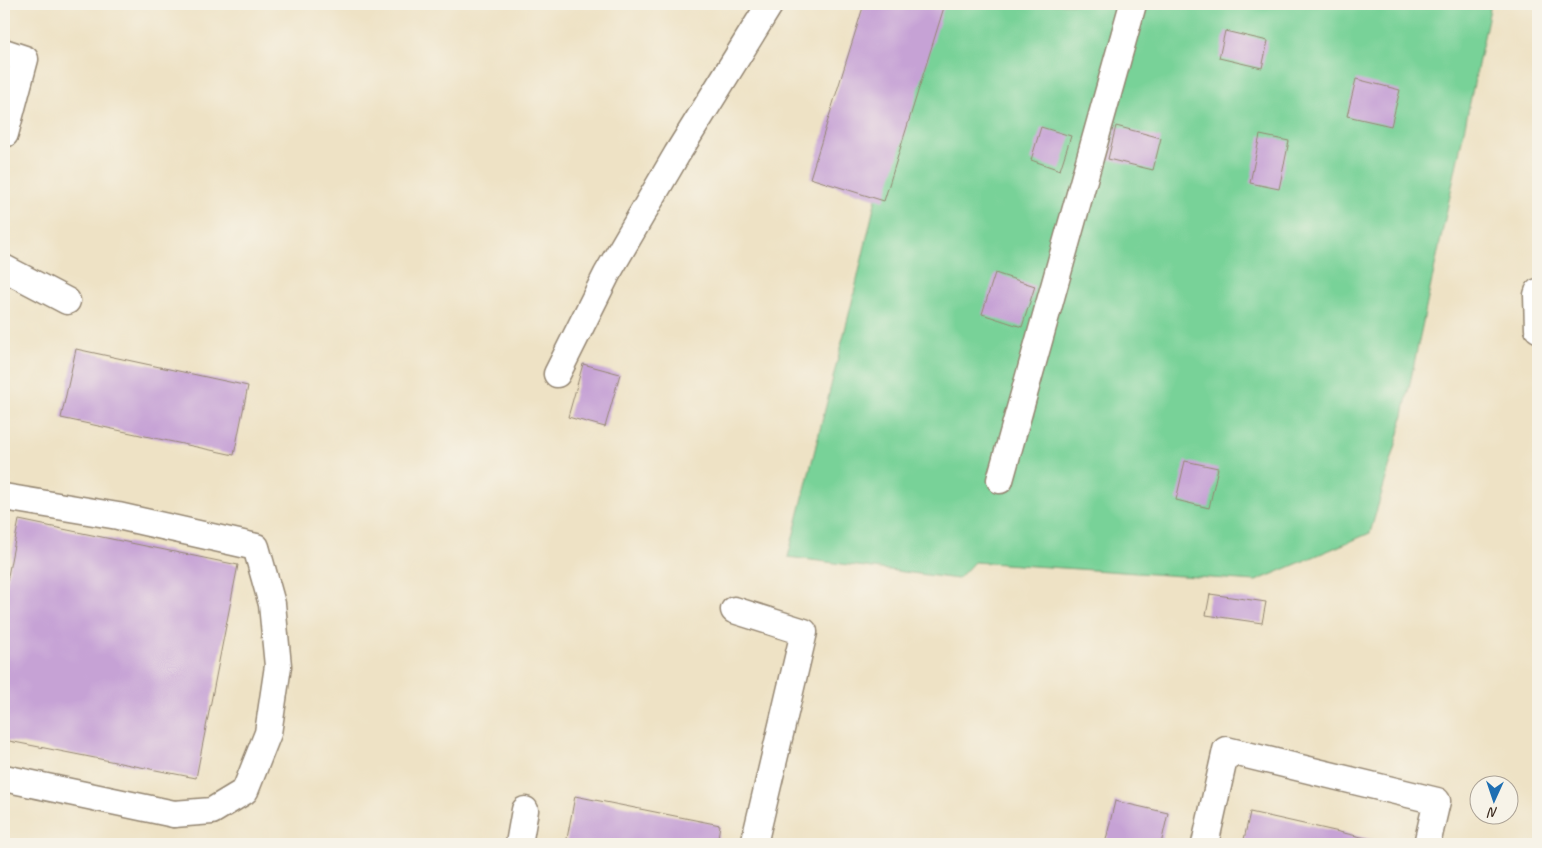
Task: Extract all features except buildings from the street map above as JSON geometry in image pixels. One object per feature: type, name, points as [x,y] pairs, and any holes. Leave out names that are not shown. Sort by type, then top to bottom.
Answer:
[{"type":"lane","points":[[556,374],[607,274],[677,154],[770,4]]},
{"type":"lane","points":[[1000,480],[1134,4]]},
{"type":"lane","points":[[4,52],[25,59],[5,134]]},
{"type":"lane","points":[[4,268],[67,301]]},
{"type":"lane","points":[[1538,292],[1538,329]]},
{"type":"lane","points":[[4,497],[118,516],[256,547],[272,604],[278,666],[268,733],[245,791],[212,811],[174,814],[4,778]]},
{"type":"lane","points":[[734,610],[804,632],[754,844]]},
{"type":"lane","points":[[1205,844],[1226,750],[1437,801],[1427,844]]},
{"type":"lane","points":[[519,844],[525,810]]},
{"type":"green space","points":[[921,4],[1491,4],[1399,434],[1370,533],[1256,581],[974,562],[958,579],[788,557],[852,302]]}]
